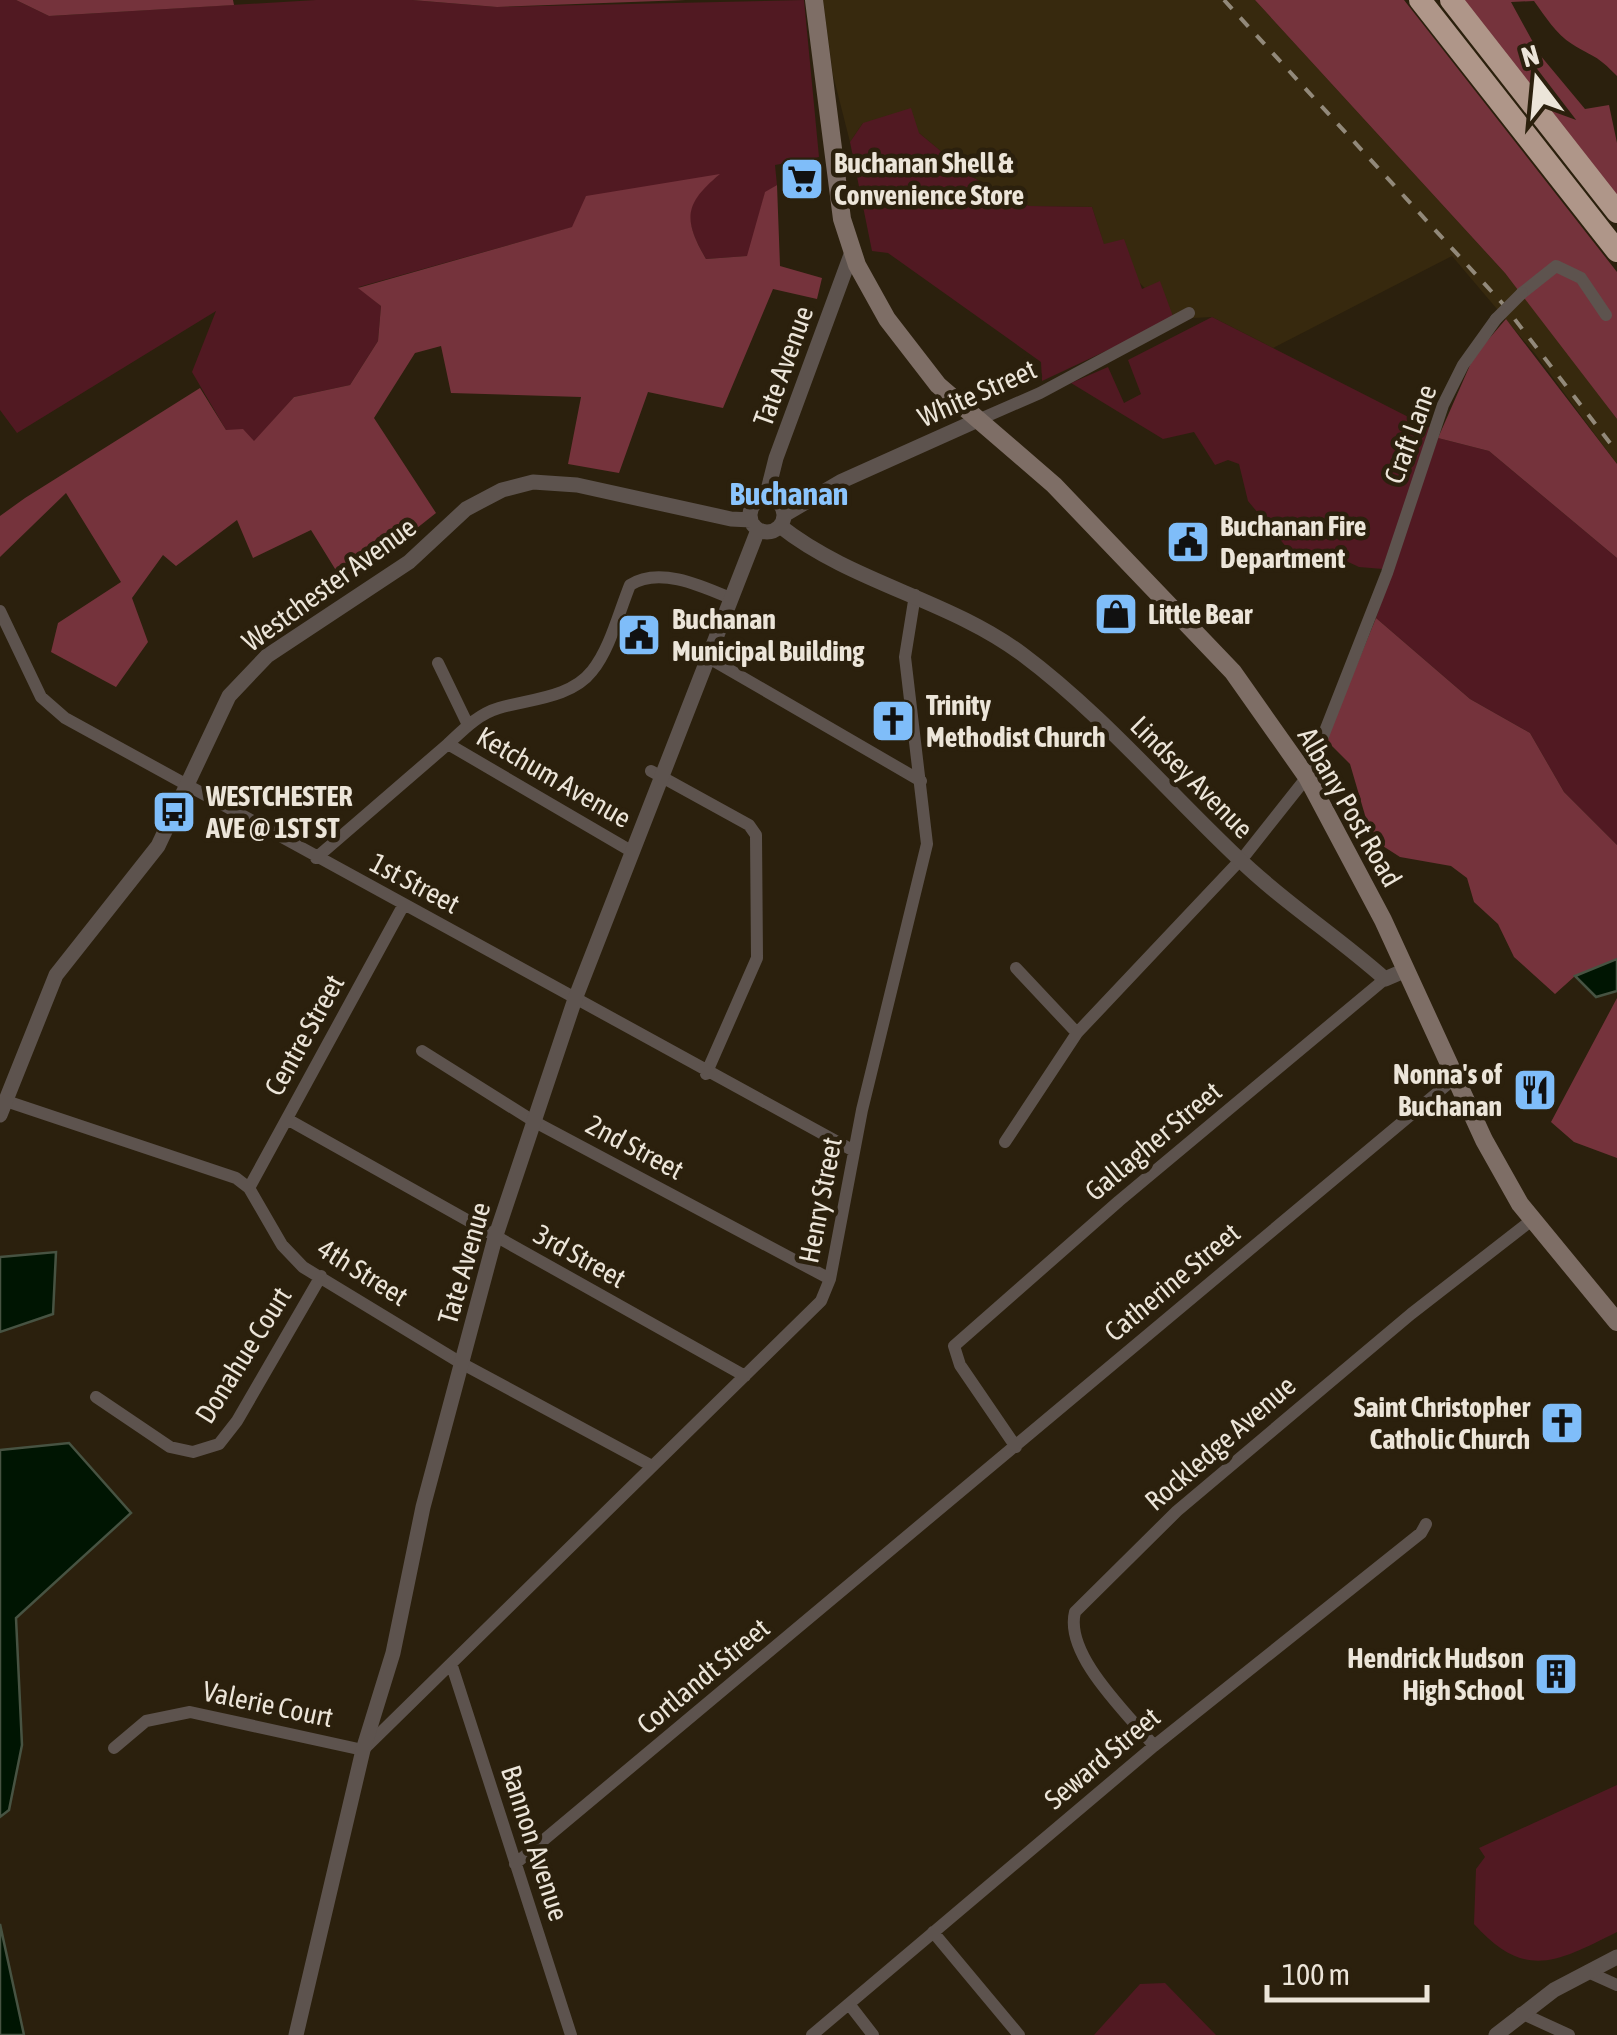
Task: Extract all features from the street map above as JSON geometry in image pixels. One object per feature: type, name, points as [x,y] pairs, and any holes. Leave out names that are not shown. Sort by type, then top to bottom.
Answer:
[{"type":"highway","points":[[1420,0],[1617,251]]},
{"type":"highway","points":[[1451,0],[1617,212]]},
{"type":"main road","name":"Albany Post Road","points":[[814,0],[838,200],[852,252],[906,348],[978,420],[1054,485],[1232,672],[1307,777],[1406,970],[1484,1140],[1532,1220],[1617,1322]]},
{"type":"street","name":"Tate Avenue","points":[[766,498],[776,458],[852,252]]},
{"type":"street","name":"Craft Lane","points":[[1005,1142],[1077,1034],[1239,859],[1307,777],[1386,573],[1443,405],[1472,352],[1496,319],[1556,266],[1581,278],[1606,315]]},
{"type":"street","name":"White Street","points":[[782,521],[842,480],[1040,394],[1189,313]]},
{"type":"street","name":"Westchester Avenue","points":[[3,1108],[56,975],[158,846],[219,716],[243,678],[301,630],[409,562],[466,509],[490,496],[533,482],[554,482],[754,525]]},
{"type":"street","points":[[766,498],[779,502],[782,521],[769,532],[754,525],[753,506],[766,498]]},
{"type":"street","name":"Lindsey Avenue","points":[[782,521],[806,546],[962,615],[1021,653],[1128,747],[1239,859],[1385,979]]},
{"type":"street","name":"Tate Avenue","points":[[296,2035],[363,1750],[392,1653],[423,1507],[495,1238],[656,774],[709,658],[754,525]]},
{"type":"street","points":[[448,744],[468,724],[497,708],[573,688],[585,680],[595,668],[630,585],[639,579],[672,579],[730,598]]},
{"type":"street","name":"Henry Street","points":[[363,1750],[821,1301],[830,1279],[854,1151],[926,844],[905,657],[915,594]]},
{"type":"street","name":"1st Street","points":[[0,611],[31,680],[50,707],[186,787],[706,1074],[854,1151]]},
{"type":"street","points":[[709,658],[920,781]]},
{"type":"street","points":[[438,663],[468,724]]},
{"type":"street","name":"Ketchum Avenue","points":[[316,858],[448,744],[631,851]]},
{"type":"street","points":[[656,774],[754,829],[757,958],[706,1074]]},
{"type":"street","name":"Centre Street","points":[[249,1188],[404,906]]},
{"type":"street","points":[[1016,968],[1077,1034]]},
{"type":"street","points":[[1385,979],[1406,970]]},
{"type":"street","name":"Gallagher Street","points":[[1016,1447],[960,1365],[956,1345],[1385,979]]},
{"type":"street","name":"2nd Street","points":[[422,1050],[535,1122],[830,1279]]},
{"type":"street","name":"Catherine Street","points":[[922,1526],[1455,1078]]},
{"type":"street","points":[[3,1108],[236,1178],[249,1188]]},
{"type":"street","name":"3rd Street","points":[[287,1119],[745,1376]]},
{"type":"street","name":"4th Street","points":[[249,1188],[282,1246],[321,1276],[461,1362],[652,1466]]},
{"type":"street","name":"Rockledge Avenue","points":[[1154,1746],[1084,1660],[1072,1624],[1075,1612],[1177,1511],[1352,1363],[1532,1220]]},
{"type":"street","name":"Donahue Court","points":[[96,1397],[170,1446],[193,1452],[219,1444],[237,1421],[321,1276]]},
{"type":"street","name":"Seward Street","points":[[812,2035],[1154,1746],[1422,1533],[1426,1524]]},
{"type":"street","name":"Cortlandt Street","points":[[515,1864],[922,1526]]},
{"type":"street","name":"Bannon Avenue","points":[[452,1666],[571,2035]]},
{"type":"street","name":"Valerie Court","points":[[114,1748],[146,1721],[190,1712],[363,1750]]},
{"type":"street","points":[[933,1932],[1020,2035]]},
{"type":"street","points":[[1496,2035],[1521,2013],[1617,1957]]},
{"type":"street","points":[[1588,1972],[1617,1985]]},
{"type":"street","points":[[849,2004],[873,2035]]},
{"type":"street","points":[[1521,2013],[1570,2035]]},
{"type":"shaded area","points":[[0,0],[16,0],[49,16],[316,0],[412,0],[497,7],[804,0],[819,157],[775,165],[777,185],[765,193],[748,256],[706,259],[694,234],[690,214],[693,205],[718,175],[573,227],[359,287],[381,306],[378,341],[350,385],[294,397],[254,442],[226,430],[192,372],[216,311],[17,433],[0,410]]},
{"type":"shaded area","points":[[16,0],[233,0],[234,5],[49,16]]},
{"type":"shaded area","points":[[412,0],[686,0],[497,7]]},
{"type":"shaded area","points":[[823,0],[1255,0],[1505,273],[1560,343],[1617,419],[1617,464],[1536,355],[1452,256],[1273,348],[1212,317],[1174,319],[1104,245],[1092,207],[1029,206],[972,177],[919,133],[863,123],[850,142],[833,75]]},
{"type":"shaded area","points":[[1255,0],[1404,0],[1617,272],[1617,419],[1505,273]]},
{"type":"shaded area","points":[[1464,0],[1617,0],[1617,76],[1561,35],[1534,1],[1511,2],[1540,55],[1585,109],[1609,105],[1617,143],[1617,196]]},
{"type":"shaded area","points":[[911,108],[919,133],[972,177],[1029,206],[1092,207],[1104,244],[1124,239],[1142,289],[1160,281],[1174,319],[1042,381],[1041,362],[888,253],[872,251],[850,142],[863,123]]},
{"type":"shaded area","points":[[720,174],[699,194],[691,213],[693,233],[706,259],[747,256],[765,192],[777,185],[780,266],[822,278],[817,299],[773,289],[723,408],[648,392],[619,473],[568,464],[581,397],[451,393],[441,346],[415,353],[374,418],[436,513],[345,585],[311,530],[253,558],[237,520],[176,566],[163,555],[132,598],[148,642],[116,687],[51,652],[58,623],[121,582],[66,493],[0,557],[0,516],[25,498],[200,388],[226,430],[243,429],[254,441],[294,397],[350,385],[378,341],[381,306],[358,288],[572,227],[586,196]]},
{"type":"shaded area","points":[[1212,317],[1430,428],[1383,569],[1359,567],[1325,551],[1303,567],[1248,501],[1239,464],[1228,460],[1215,465],[1194,432],[1163,439],[1071,383],[1108,367],[1124,403],[1141,394],[1128,360]]},
{"type":"shaded area","points":[[1506,319],[1617,464],[1617,558],[1489,451],[1438,438],[1474,356]]},
{"type":"shaded area","points":[[1438,438],[1489,451],[1617,558],[1617,845],[1564,792],[1530,733],[1470,699],[1376,618]]},
{"type":"shaded area","points":[[1376,618],[1470,699],[1530,733],[1564,792],[1617,845],[1617,959],[1575,976],[1555,994],[1514,957],[1498,924],[1474,902],[1467,878],[1451,866],[1400,857],[1372,839],[1350,764],[1326,740]]},
{"type":"shaded area","points":[[1617,959],[1617,991],[1596,997],[1575,976]]},
{"type":"shaded area","points":[[1617,998],[1617,1158],[1574,1142],[1551,1122]]},
{"type":"shaded area","points":[[56,1252],[53,1314],[0,1332],[0,1257]]},
{"type":"shaded area","points":[[69,1443],[131,1513],[16,1618],[22,1745],[9,1810],[0,1817],[0,1450]]},
{"type":"shaded area","points":[[1617,1785],[1617,1932],[1559,1958],[1542,1961],[1509,1954],[1492,1942],[1474,1924],[1476,1869],[1485,1857],[1479,1848]]},
{"type":"shaded area","points":[[0,1924],[24,2035],[0,2035]]},
{"type":"shaded area","points":[[1165,1983],[1216,2035],[1094,2035],[1140,1984]]},
{"type":"railway","points":[[1224,0],[1503,304],[1617,452]]},
{"type":"place","name":"Buchanan Shell & Convenience Store","points":[[802,179]]},
{"type":"place","name":"Buchanan Fire Department","points":[[1188,542]]},
{"type":"place","name":"Little Bear","points":[[1116,614]]},
{"type":"place","name":"Buchanan Municipal Building","points":[[639,635]]},
{"type":"place","name":"Trinity Methodist Church","points":[[893,721]]},
{"type":"place","name":"WESTCHESTER AVE @ 1ST ST","points":[[174,812]]},
{"type":"place","name":"Nonna's of Buchanan","points":[[1535,1090]]},
{"type":"place","name":"Saint Christopher Catholic Church","points":[[1562,1423]]},
{"type":"place","name":"Hendrick Hudson High School","points":[[1556,1674]]},
{"type":"district","name":"Buchanan","points":[[789,493]]}]
